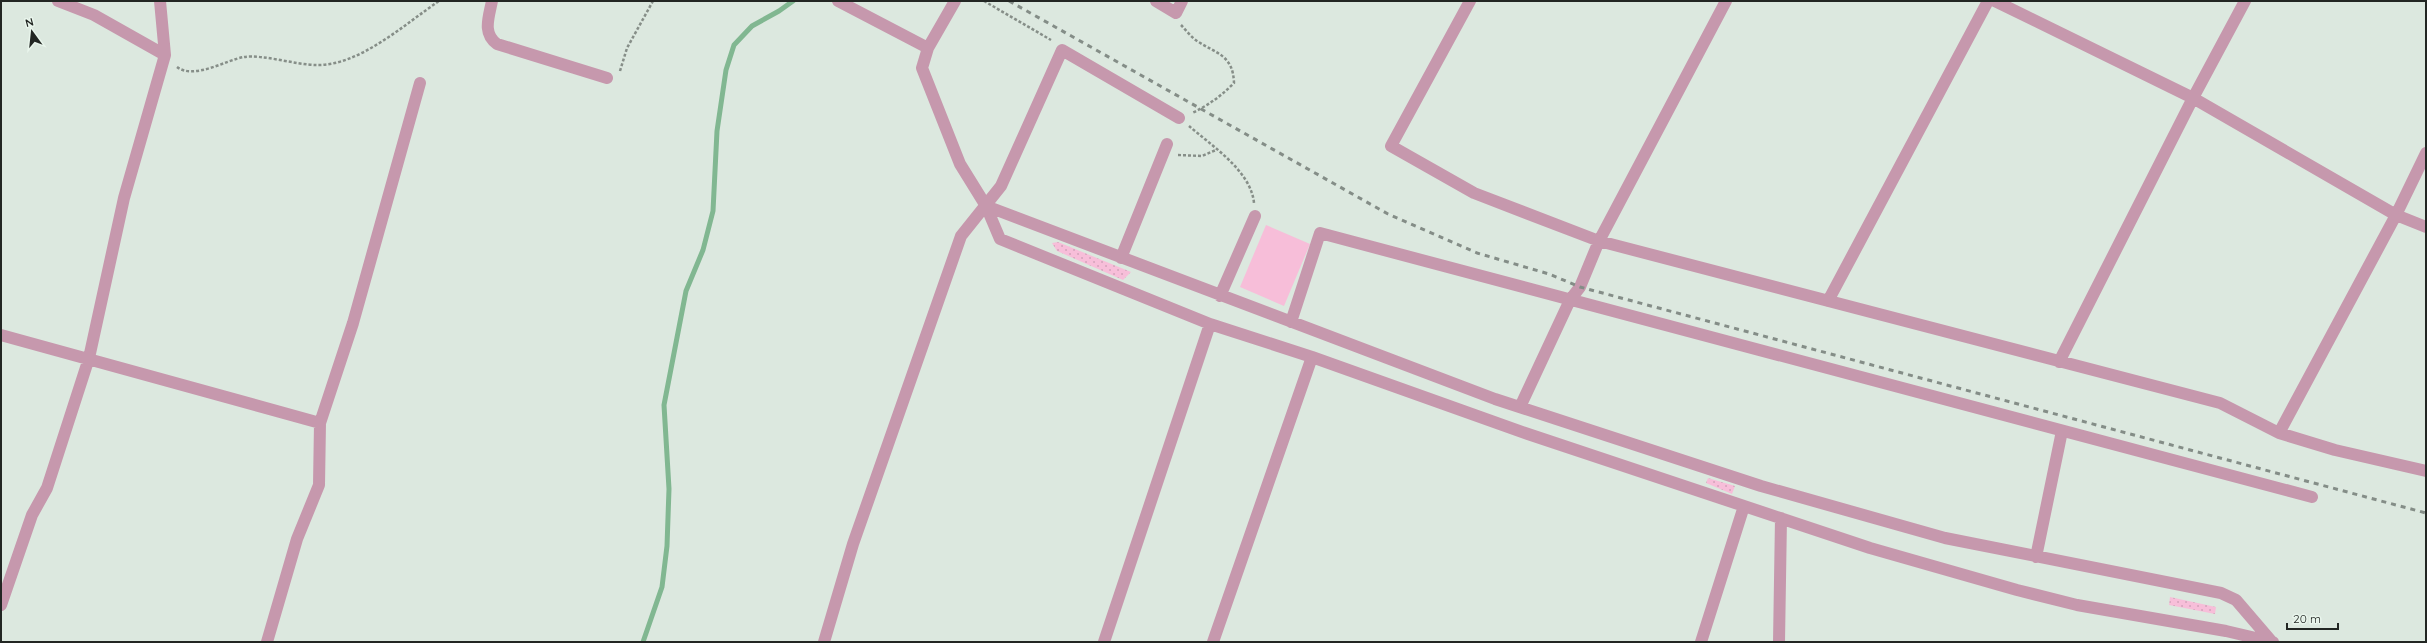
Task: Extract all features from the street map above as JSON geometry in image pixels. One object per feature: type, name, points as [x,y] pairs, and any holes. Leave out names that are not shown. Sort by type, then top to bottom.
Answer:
[{"type":"street","points":[[58,1],[94,15],[165,54]]},
{"type":"street","points":[[1,605],[32,515],[47,488],[89,358],[124,198],[165,54],[160,1]]},
{"type":"street","points":[[492,1],[487,31],[489,38],[497,44],[607,78]]},
{"type":"street","points":[[838,1],[928,48]]},
{"type":"street","points":[[955,1],[928,48],[922,68],[960,164],[986,206],[1000,239],[1210,324],[1312,357],[1528,434],[1870,548],[2017,590],[2077,605],[2226,631],[2273,642]]},
{"type":"street","points":[[1156,1],[1176,13],[1182,1]]},
{"type":"street","points":[[1470,1],[1391,146],[1474,193],[1599,241],[2220,403],[2279,433],[2356,456],[2426,472]]},
{"type":"street","points":[[1520,407],[1570,300],[1580,287],[1599,241],[1726,1]]},
{"type":"street","points":[[1828,301],[1988,1]]},
{"type":"street","points":[[1995,1],[2193,98],[2396,215],[2426,227]]},
{"type":"street","points":[[2059,362],[2193,98],[2246,1]]},
{"type":"street","points":[[824,642],[831,624],[853,544],[961,236],[1002,186],[1062,50],[1179,118]]},
{"type":"street","points":[[267,642],[297,539],[319,485],[320,423],[353,323],[420,82]]},
{"type":"street","points":[[1121,258],[1165,149]]},
{"type":"street","points":[[2279,433],[2396,215],[2426,153]]},
{"type":"street","points":[[986,206],[1220,296],[1520,407],[1761,486],[1945,538],[2220,593],[2236,600],[2273,642]]},
{"type":"street","points":[[1220,296],[1255,216]]},
{"type":"street","points":[[1291,322],[1320,233],[2312,497]]},
{"type":"street","points":[[1104,642],[1210,324]]},
{"type":"street","points":[[1,335],[89,358],[320,423]]},
{"type":"street","points":[[1213,642],[1312,357]]},
{"type":"street","points":[[2036,557],[2062,431]]},
{"type":"street","points":[[1701,642],[1744,506]]},
{"type":"street","points":[[1779,642],[1781,518]]},
{"type":"path","points":[[165,54],[178,69],[189,70],[209,68],[244,57],[316,65],[339,63],[355,57],[439,1]]},
{"type":"path","points":[[607,78],[616,79],[627,48],[653,1]]},
{"type":"path","points":[[984,1],[1055,42],[1062,50]]},
{"type":"path","points":[[1176,13],[1181,25],[1196,41],[1225,58],[1233,69],[1234,76],[1234,83],[1211,104],[1179,118],[1238,171],[1253,193],[1255,216]]},
{"type":"path","points":[[1165,149],[1202,156],[1216,150]]},
{"type":"shaded area","points":[[1266,225],[1310,244],[1284,306],[1240,287]]},
{"type":"shaded area","points":[[1058,242],[1131,272],[1123,280],[1057,251],[1052,243]]},
{"type":"shaded area","points":[[1708,478],[1735,486],[1732,494],[1706,483]]},
{"type":"shaded area","points":[[2170,597],[2216,607],[2215,614],[2169,605]]},
{"type":"waterway","points":[[643,642],[662,587],[667,546],[669,489],[664,405],[686,291],[703,250],[713,211],[717,131],[726,70],[734,45],[752,26],[779,11],[793,1]]},
{"type":"railway","points":[[1009,1],[1388,214],[1477,253],[1549,274],[1580,287],[2426,513]]}]
